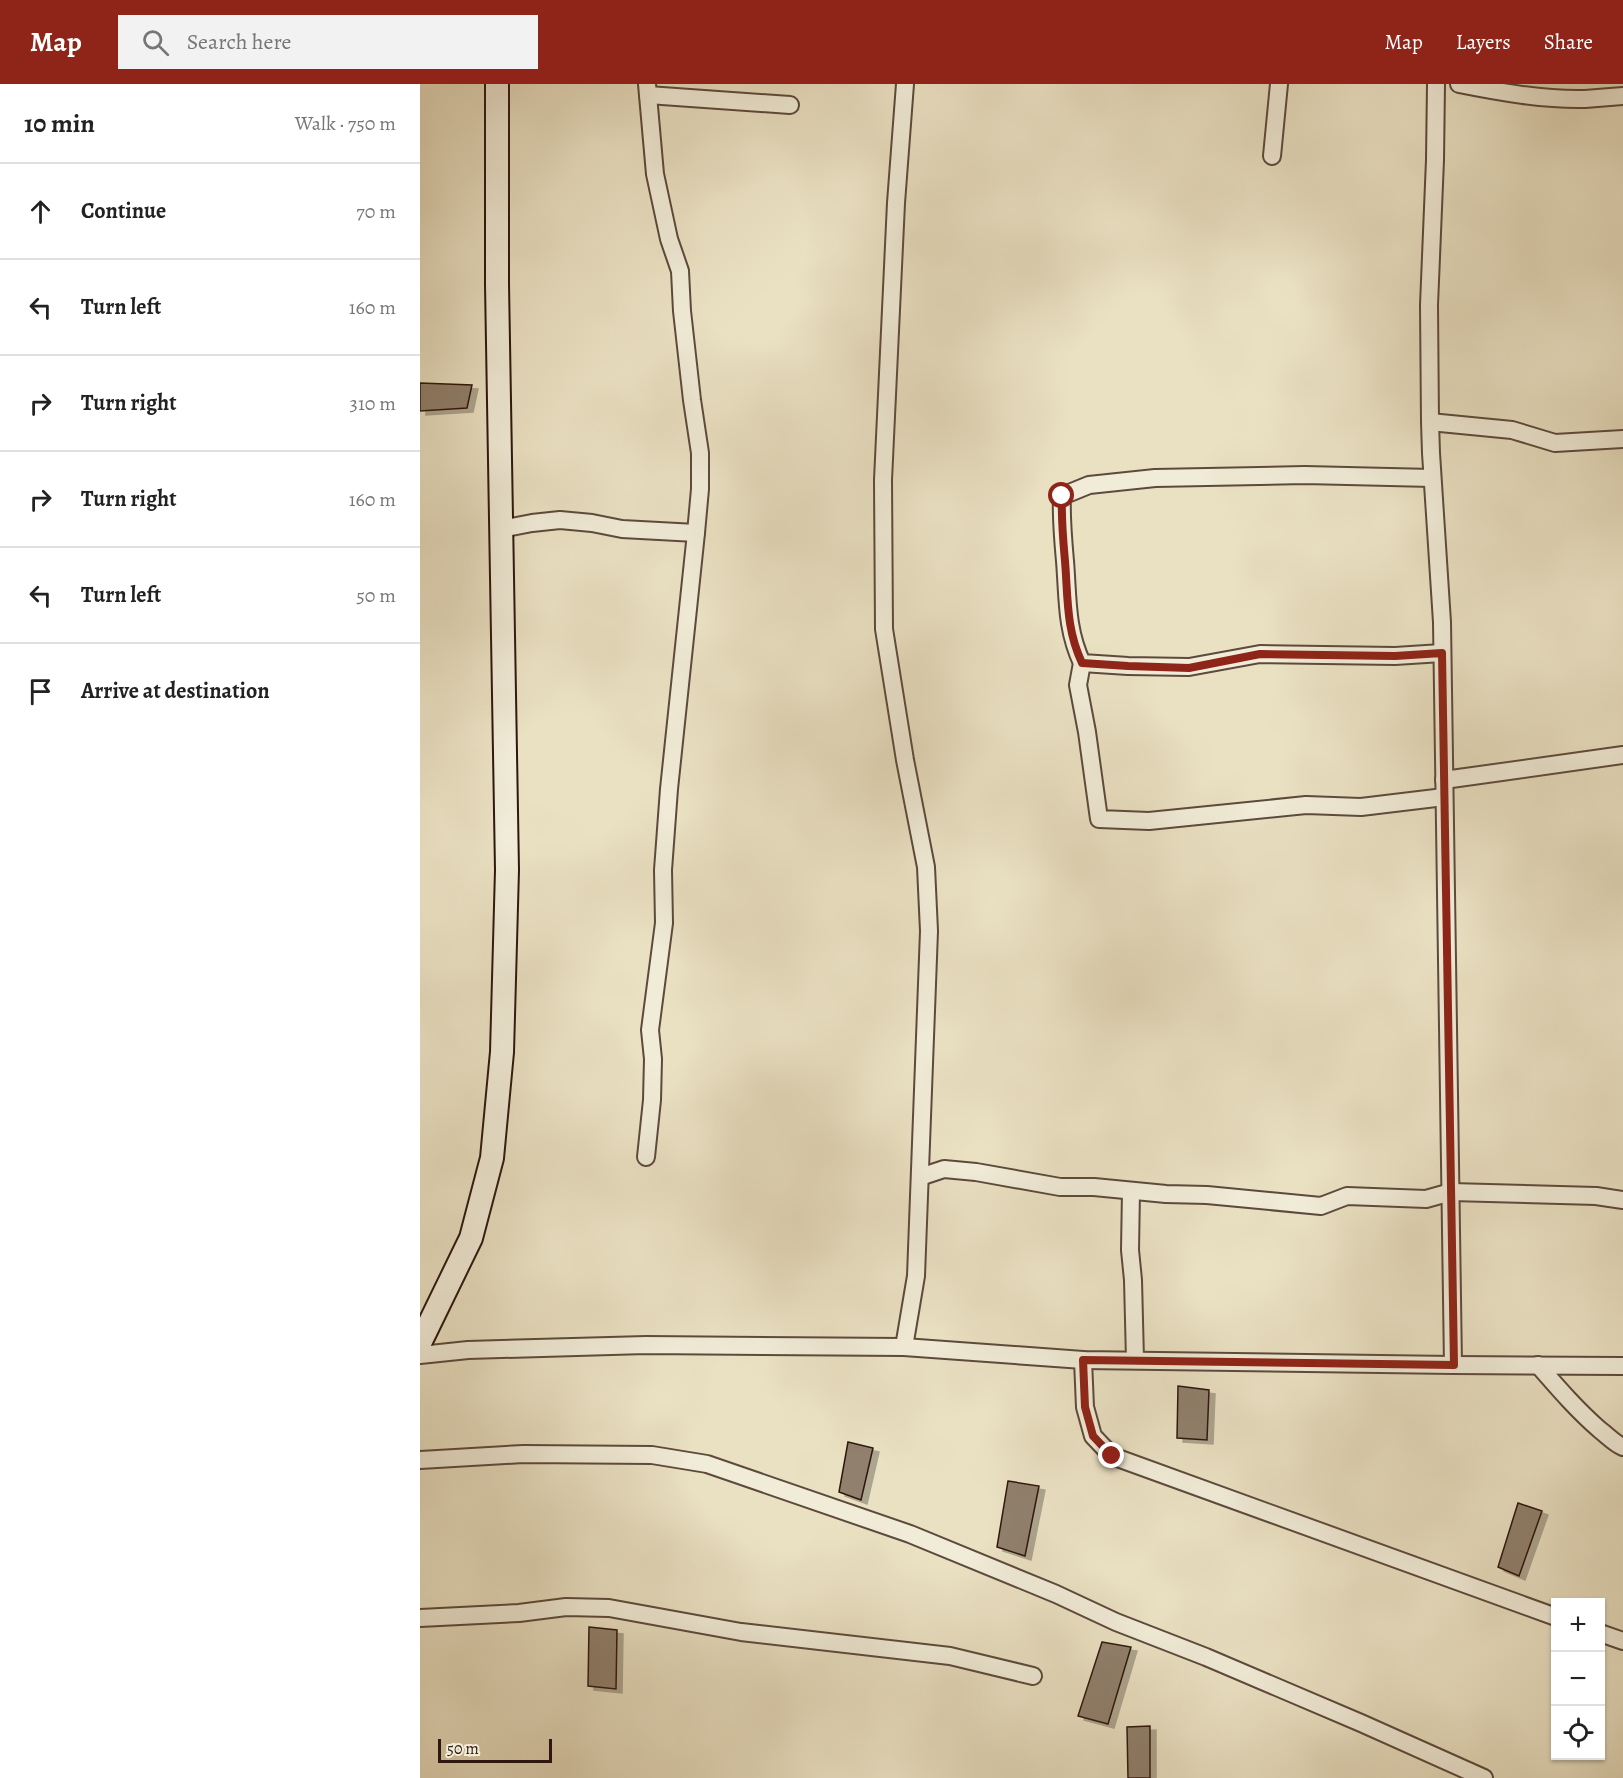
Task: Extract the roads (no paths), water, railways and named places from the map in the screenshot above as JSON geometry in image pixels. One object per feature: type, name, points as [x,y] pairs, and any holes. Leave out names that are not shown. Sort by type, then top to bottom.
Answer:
[{"type":"street","points":[[420,1343],[471,1238],[492,1158],[502,1052],[507,870],[497,285],[497,84]]},
{"type":"street","points":[[904,1347],[916,1276],[929,931],[926,867],[905,760],[884,629],[883,480],[896,203],[905,84]]},
{"type":"street","points":[[1272,156],[1279,84]]},
{"type":"street","points":[[1436,84],[1429,305],[1430,422],[1442,653],[1454,1365]]},
{"type":"street","points":[[1459,84],[1549,97],[1584,99],[1623,96]]},
{"type":"street","points":[[646,1157],[652,1100],[653,1059],[650,1030],[664,923],[663,870],[669,789],[700,489],[700,453],[683,322],[680,271],[669,239],[655,174],[648,90],[790,105]]},
{"type":"street","points":[[1430,422],[1512,430],[1556,443],[1623,440]]},
{"type":"street","points":[[1432,478],[1305,475],[1155,478],[1089,485],[1062,496],[1061,518],[1068,615],[1075,648],[1082,663],[1078,685],[1088,732],[1099,819],[1149,821],[1306,805],[1361,807],[1623,754]]},
{"type":"street","points":[[501,529],[560,520],[622,529],[696,533]]},
{"type":"street","points":[[1082,663],[1189,668],[1260,654],[1395,656],[1442,653]]},
{"type":"street","points":[[920,1178],[944,1169],[997,1175],[1060,1187],[1094,1187],[1218,1196],[1321,1206],[1347,1196],[1426,1200],[1451,1192],[1596,1196],[1623,1200]]},
{"type":"street","points":[[1131,1191],[1130,1250],[1135,1360]]},
{"type":"street","points":[[420,1355],[468,1350],[646,1345],[904,1347],[1083,1360],[1623,1366]]},
{"type":"street","points":[[1083,1360],[1085,1407],[1093,1436],[1112,1456],[1551,1615]]},
{"type":"street","points":[[1538,1365],[1595,1425],[1623,1447]]},
{"type":"street","points":[[420,1460],[523,1454],[652,1455],[707,1464],[910,1534],[1056,1594],[1116,1622],[1217,1661],[1484,1778]]},
{"type":"street","points":[[420,1618],[519,1613],[566,1607],[609,1608],[741,1632],[950,1656],[1033,1676]]},
{"type":"street","points":[[1605,1635],[1623,1641]]}]
